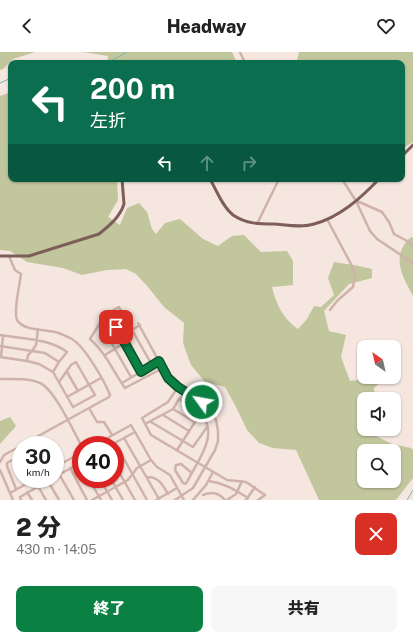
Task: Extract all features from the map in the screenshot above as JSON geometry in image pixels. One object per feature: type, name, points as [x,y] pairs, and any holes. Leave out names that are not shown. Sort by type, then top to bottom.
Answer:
[{"type":"main road","points":[[405,153],[413,146]]},
{"type":"main road","points":[[0,256],[29,256],[99,234],[115,220],[123,208],[122,182]]},
{"type":"main road","points":[[212,182],[225,206],[232,214],[241,220],[257,224],[304,226],[327,219],[356,201],[376,182]]},
{"type":"street","points":[[257,224],[278,182]]},
{"type":"street","points":[[344,182],[356,201],[370,230],[377,239],[413,263]]},
{"type":"street","points":[[356,201],[382,212],[389,222],[394,234],[409,242],[413,246]]},
{"type":"street","points":[[327,219],[352,266],[355,275],[353,287],[337,301],[330,310]]},
{"type":"street","points":[[8,256],[15,270],[21,274],[16,314],[18,321],[28,328],[56,332],[73,340],[83,349],[110,395],[109,397],[38,436]]},
{"type":"street","points":[[152,365],[119,307],[105,315],[90,339],[105,355],[125,388],[163,368]]},
{"type":"street","points":[[108,313],[141,372]]},
{"type":"street","points":[[100,323],[131,377]]},
{"type":"street","points":[[105,355],[121,345],[127,333],[139,324],[168,378],[178,387],[202,402],[210,410],[216,420],[218,441],[215,450],[193,488],[176,500]]},
{"type":"street","points":[[27,361],[28,355],[36,345],[38,329]]},
{"type":"street","points":[[53,372],[66,352],[53,344],[2,336],[0,357],[39,364],[53,372],[73,407],[95,395],[76,362],[71,366],[59,382]]},
{"type":"street","points":[[1,347],[45,353],[60,362]]},
{"type":"street","points":[[122,383],[159,361]]},
{"type":"street","points":[[67,372],[78,390]]},
{"type":"street","points":[[67,397],[101,378]]},
{"type":"street","points":[[0,379],[30,380],[48,388],[76,436]]},
{"type":"street","points":[[178,387],[168,402],[142,418],[151,435],[227,480],[246,482],[265,495],[258,500]]},
{"type":"street","points":[[145,424],[173,409],[179,399],[187,393]]},
{"type":"street","points":[[179,399],[197,410],[202,415],[209,431],[209,439],[206,447],[192,473],[185,484],[182,483],[175,470],[176,465],[182,464],[192,473]]},
{"type":"street","points":[[89,408],[96,422],[104,422],[112,435],[131,425],[150,460],[157,467],[170,475],[184,500]]},
{"type":"street","points":[[173,409],[195,422]]},
{"type":"street","points":[[177,451],[195,422],[210,410]]},
{"type":"street","points":[[163,415],[189,432]]},
{"type":"street","points":[[151,422],[194,447],[207,427]]},
{"type":"street","points":[[135,432],[124,438],[158,499],[177,488]]},
{"type":"street","points":[[0,462],[4,455],[12,451]]},
{"type":"street","points":[[12,460],[7,462],[7,466],[12,479]]},
{"type":"street","points":[[124,460],[147,500]]},
{"type":"street","points":[[134,500],[124,482],[137,468],[150,460]]},
{"type":"street","points":[[64,471],[70,468],[87,500]]},
{"type":"street","points":[[0,470],[13,500]]},
{"type":"street","points":[[193,500],[209,481],[213,472]]},
{"type":"street","points":[[172,478],[178,475]]},
{"type":"street","points":[[147,478],[154,478],[158,480],[168,494]]},
{"type":"street","points":[[209,481],[220,482],[237,491],[247,499],[254,488]]},
{"type":"street","points":[[203,495],[208,493],[217,493],[226,500],[236,494],[242,481]]},
{"type":"street","points":[[64,483],[74,500]]},
{"type":"street","points":[[21,500],[20,497],[35,488]]},
{"type":"street","points":[[39,488],[46,500]]},
{"type":"street","points":[[53,488],[59,500]]},
{"type":"street","points":[[94,488],[101,500]]},
{"type":"street","points":[[105,488],[112,500]]},
{"type":"street","points":[[92,500],[113,488]]},
{"type":"street","points":[[116,488],[123,500]]},
{"type":"street","points":[[10,493],[16,489]]},
{"type":"street","points":[[28,492],[32,500]]},
{"type":"street","points":[[201,492],[206,500]]},
{"type":"green space","points":[[0,52],[35,52],[8,60],[8,64],[0,70]]},
{"type":"green space","points":[[83,52],[232,52],[236,60],[107,60],[108,56]]},
{"type":"green space","points":[[299,52],[413,52],[413,142],[405,147],[405,60],[297,60]]},
{"type":"green space","points":[[8,93],[8,182],[117,182],[118,200],[108,217],[120,225],[127,208],[139,203],[147,212],[152,229],[156,234],[165,223],[180,219],[203,239],[218,246],[232,236],[244,235],[261,252],[287,251],[293,261],[293,285],[272,287],[284,316],[298,329],[307,319],[314,306],[321,307],[334,295],[328,278],[334,262],[372,269],[372,278],[349,284],[324,311],[329,331],[346,335],[341,357],[350,381],[357,380],[357,384],[379,384],[374,388],[374,392],[357,392],[357,436],[376,436],[392,444],[357,444],[357,488],[401,488],[401,446],[411,448],[413,450],[413,478],[396,500],[319,500],[296,450],[273,448],[259,443],[247,430],[225,387],[205,382],[191,365],[183,343],[184,323],[164,307],[136,274],[126,269],[107,270],[82,275],[63,268],[27,262],[10,251],[0,250],[0,96]]},
{"type":"green space","points":[[413,237],[413,296],[401,271],[400,258],[404,245]]},
{"type":"green space","points":[[10,417],[16,426],[0,444],[0,421]]},
{"type":"waterway","points":[[112,60],[127,52]]},
{"type":"waterway","points":[[0,83],[8,79]]},
{"type":"waterway","points":[[407,500],[413,490]]},
{"type":"route","points":[[116,327],[141,372],[159,361],[168,378],[178,387],[202,402]]}]
